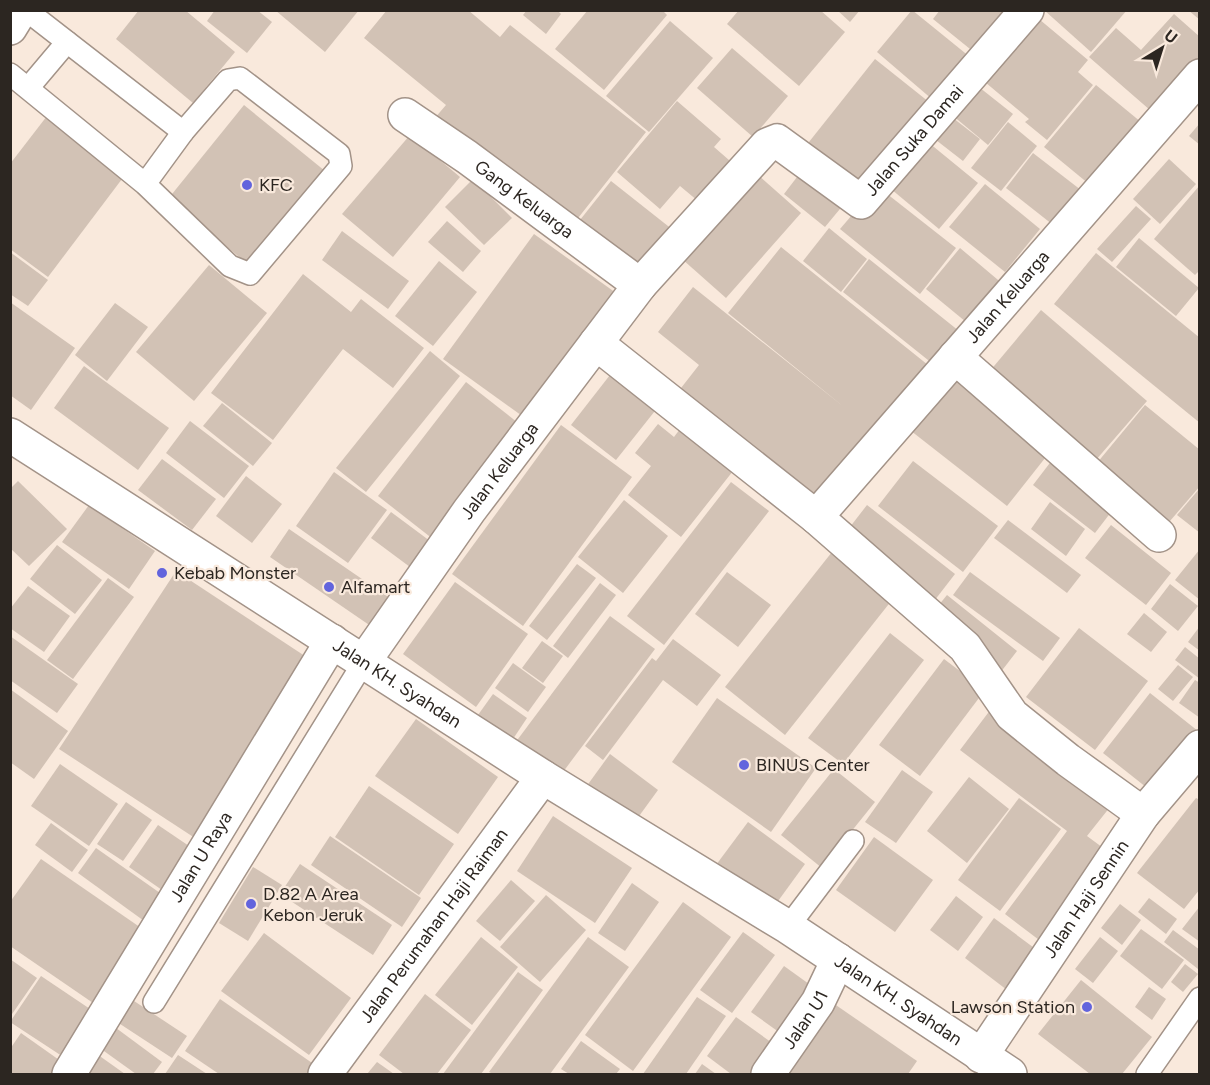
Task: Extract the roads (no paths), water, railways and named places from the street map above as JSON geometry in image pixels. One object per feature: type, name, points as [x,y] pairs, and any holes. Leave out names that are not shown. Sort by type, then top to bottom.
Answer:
[{"type":"street","points":[[10,28],[21,10]]},
{"type":"street","name":"Jalan Suka Damai","points":[[640,285],[767,145],[777,141],[861,202],[1027,10]]},
{"type":"street","name":"Jalan Keluarga","points":[[816,517],[1200,76]]},
{"type":"street","name":"Gang Keluarga","points":[[405,115],[467,157],[640,285]]},
{"type":"street","name":"Jalan Keluarga","points":[[364,660],[469,511],[640,285]]},
{"type":"street","points":[[596,343],[816,517],[964,647],[1012,715],[1068,760],[1143,814]]},
{"type":"street","points":[[955,357],[1159,535]]},
{"type":"street","name":"Jalan KH. Syahdan","points":[[10,435],[364,660],[543,777],[788,927],[1010,1074]]},
{"type":"street","name":"Jalan U Raya","points":[[69,1074],[332,641]]},
{"type":"street","name":"Jalan Haji Sennin","points":[[981,1056],[1143,814],[1200,747]]},
{"type":"street","name":"Jalan Perumahan Haji Raiman","points":[[325,1074],[543,777]]},
{"type":"street","name":"Jalan U1","points":[[768,1074],[818,1002],[838,960]]},
{"type":"lane","points":[[26,10],[183,132]]},
{"type":"lane","points":[[29,87],[67,42]]},
{"type":"lane","points":[[10,74],[29,87],[145,184],[230,266],[250,274],[341,166],[339,154],[240,78],[228,80],[183,132],[145,184]]},
{"type":"lane","points":[[154,1002],[364,660]]},
{"type":"lane","points":[[788,927],[853,841]]},
{"type":"lane","points":[[1147,1074],[1200,998]]},
{"type":"place","name":"KFC","points":[[247,185]]},
{"type":"place","name":"Kebab Monster","points":[[162,573]]},
{"type":"place","name":"Alfamart","points":[[329,587]]},
{"type":"place","name":"BINUS Center","points":[[744,765]]},
{"type":"place","name":"D.82 A Area Kebon Jeruk","points":[[251,904]]},
{"type":"place","name":"Lawson Station","points":[[1087,1007]]}]
